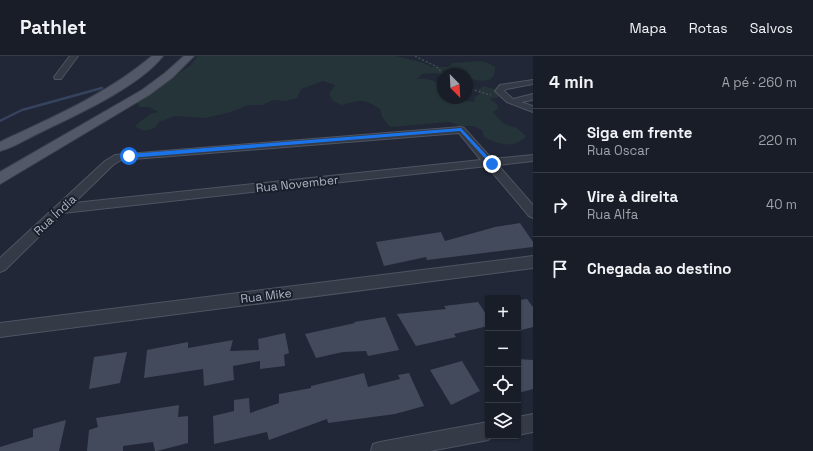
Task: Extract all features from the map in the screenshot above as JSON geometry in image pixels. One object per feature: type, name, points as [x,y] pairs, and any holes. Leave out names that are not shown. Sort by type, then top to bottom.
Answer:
[{"type":"main road","points":[[0,147],[104,96],[140,73],[158,56]]},
{"type":"main road","points":[[0,179],[132,101],[180,66],[189,56]]},
{"type":"street","points":[[58,77],[74,56]]},
{"type":"street","points":[[533,82],[500,89],[502,95],[511,101],[533,109]]},
{"type":"street","points":[[511,101],[533,97]]},
{"type":"street","name":"Rua Índia","points":[[0,266],[109,163],[119,157],[461,130],[492,164]]},
{"type":"street","name":"Rua November","points":[[62,208],[492,164],[533,158]]},
{"type":"street","points":[[492,164],[533,213]]},
{"type":"street","name":"Rua Mike","points":[[0,330],[533,262]]},
{"type":"street","points":[[521,425],[533,423]]},
{"type":"street","points":[[380,451],[485,432]]},
{"type":"path","points":[[415,56],[438,68]]},
{"type":"shaded area","points":[[197,56],[396,56],[424,63],[431,67],[448,67],[453,63],[481,61],[495,67],[493,77],[486,81],[473,79],[473,68],[437,68],[437,73],[422,74],[417,79],[428,79],[437,83],[437,104],[473,104],[475,97],[480,94],[478,90],[483,86],[493,89],[497,92],[499,97],[490,99],[497,104],[498,109],[493,112],[504,124],[517,128],[526,136],[516,143],[505,144],[494,142],[484,137],[482,130],[474,126],[459,126],[449,122],[390,127],[382,117],[380,109],[370,103],[357,101],[342,105],[333,101],[329,94],[335,85],[323,81],[301,89],[297,98],[286,101],[273,100],[262,105],[248,105],[231,112],[206,118],[175,116],[159,122],[155,128],[143,131],[135,126],[150,114],[158,112],[149,107],[140,107],[137,102],[191,65]]},
{"type":"building","points":[[520,223],[533,242],[533,247],[427,260],[426,257],[384,266],[376,242],[441,232],[445,241],[495,227]]},
{"type":"building","points":[[527,299],[533,307],[533,327],[521,330],[521,300]]},
{"type":"building","points":[[478,302],[485,312],[485,327],[454,334],[456,337],[416,346],[397,314],[446,309],[444,306]]},
{"type":"building","points":[[385,317],[399,350],[368,356],[366,351],[343,352],[316,358],[305,334],[355,323],[354,322]]},
{"type":"building","points":[[285,333],[289,353],[284,355],[285,366],[260,369],[260,361],[233,366],[234,380],[204,386],[203,369],[144,378],[147,350],[188,342],[188,348],[233,340],[230,351],[259,350],[258,339]]},
{"type":"building","points":[[127,352],[120,383],[89,389],[94,357]]},
{"type":"building","points":[[521,359],[533,360],[533,389],[521,392]]},
{"type":"building","points":[[462,361],[480,391],[451,405],[430,370]]},
{"type":"building","points":[[364,373],[368,387],[400,379],[398,375],[409,373],[424,406],[395,414],[328,423],[327,419],[269,440],[267,432],[214,444],[213,416],[234,411],[234,400],[249,398],[250,413],[279,403],[279,394],[311,388],[311,386]]},
{"type":"building","points":[[179,405],[178,417],[188,416],[188,443],[157,451],[155,451],[153,442],[123,446],[123,451],[87,451],[89,430],[98,427],[96,418]]},
{"type":"building","points":[[66,420],[59,451],[0,451],[0,447],[33,437],[33,429]]},
{"type":"waterway","points":[[0,121],[22,110],[102,88]]},
{"type":"route","points":[[129,156],[461,130],[492,164]]}]
